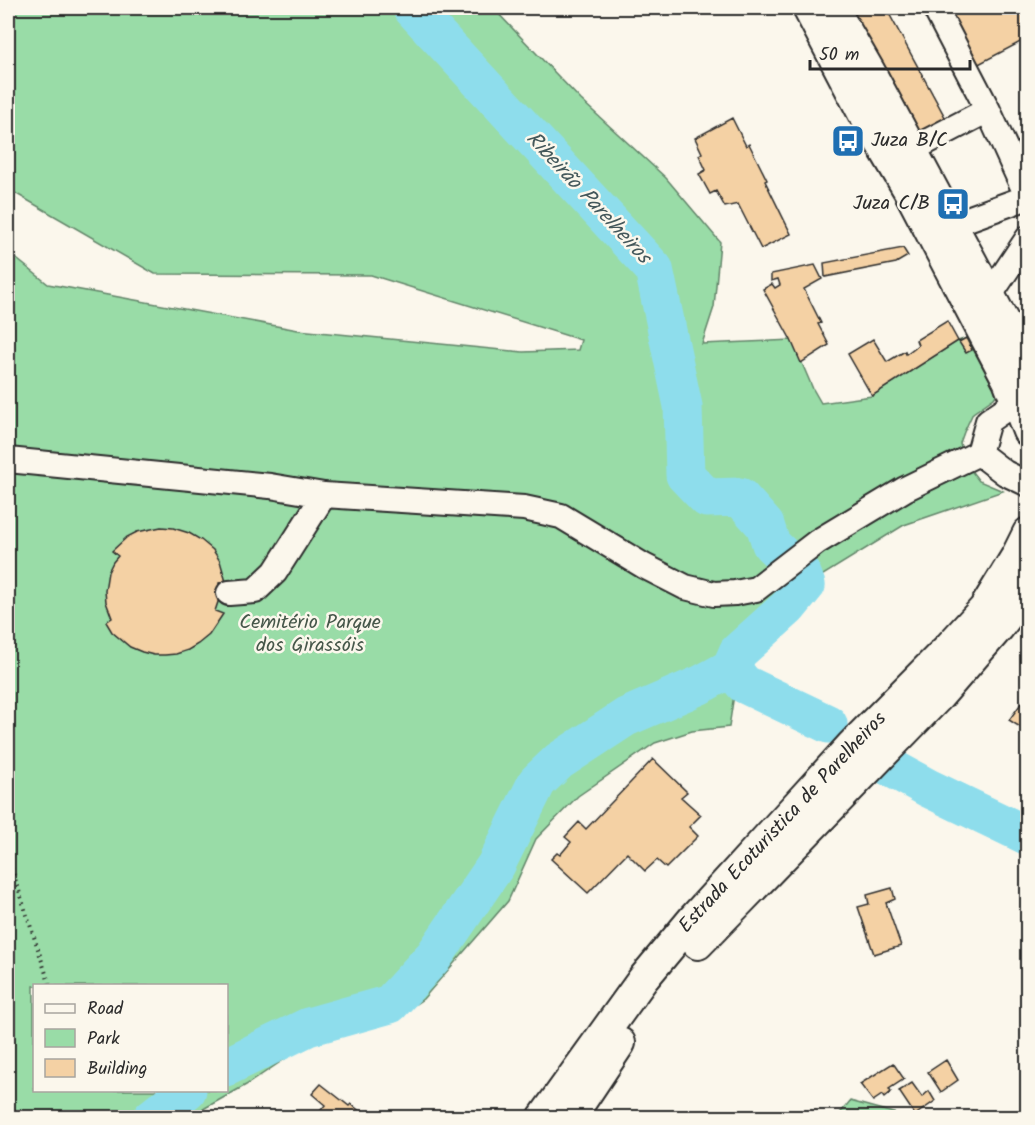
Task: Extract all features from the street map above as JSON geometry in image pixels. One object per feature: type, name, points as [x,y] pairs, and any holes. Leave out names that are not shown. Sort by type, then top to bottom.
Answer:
[{"type":"main road","points":[[808,8],[863,113],[909,191],[1008,380],[1022,399],[1028,431]]},
{"type":"main road","points":[[833,8],[870,72],[1028,367]]},
{"type":"main road","name":"Estrada Ecoturistica de Parelheiros","points":[[543,1118],[643,980],[693,919],[850,746],[984,609],[1028,533]]},
{"type":"main road","name":"Estrada Ecoturistica de Parelheiros","points":[[570,1118],[625,1035],[695,946],[940,695],[999,627],[1028,585]]},
{"type":"lane","points":[[935,8],[988,111],[1027,198],[951,225]]},
{"type":"lane","points":[[911,150],[988,111]]},
{"type":"lane","points":[[990,295],[1028,238]]},
{"type":"lane","points":[[8,460],[270,486],[324,495],[524,508],[561,516],[644,566],[685,587],[714,594],[735,593],[756,589],[817,542],[905,489],[979,453],[988,421],[1022,399]]},
{"type":"lane","points":[[979,453],[1005,473],[1028,484]]},
{"type":"lane","points":[[230,593],[255,591],[275,572],[324,495]]},
{"type":"path","points":[[8,857],[49,984]]},
{"type":"green space","name":"Cemitério Parque dos Girassóis","points":[[8,8],[493,8],[581,100],[666,178],[720,242],[714,307],[702,344],[792,340],[821,403],[872,396],[958,341],[967,338],[996,395],[973,413],[960,443],[966,464],[979,481],[1003,491],[904,525],[818,578],[814,583],[811,599],[803,610],[788,625],[763,642],[737,675],[729,727],[692,731],[655,743],[578,796],[536,839],[508,901],[423,999],[388,1023],[331,1028],[246,1085],[192,1117],[8,1117],[8,252],[48,284],[298,330],[523,352],[578,350],[581,340],[371,275],[155,274],[8,189]]},
{"type":"green space","points":[[850,1101],[908,1117],[837,1117]]},
{"type":"building","points":[[851,8],[886,8],[946,119],[918,133]]},
{"type":"building","points":[[940,8],[1028,8],[1028,41],[1026,39],[973,67]]},
{"type":"building","points":[[732,118],[746,146],[749,144],[791,234],[761,249],[738,204],[725,207],[716,191],[710,194],[699,174],[706,170],[695,138]]},
{"type":"building","points":[[903,248],[908,256],[896,263],[825,277],[824,263]]},
{"type":"building","points":[[815,265],[822,279],[804,289],[829,345],[801,363],[763,289],[772,284],[775,288],[780,285],[778,279],[771,281],[771,274]]},
{"type":"building","points":[[947,321],[958,341],[872,396],[848,354],[873,339],[887,362],[905,351],[906,354],[918,345],[916,340]]},
{"type":"building","points":[[966,338],[972,350],[966,353],[959,342]]},
{"type":"building","points":[[161,527],[189,533],[213,550],[220,561],[226,582],[219,583],[215,611],[223,614],[209,635],[188,650],[176,654],[154,655],[130,647],[112,632],[106,622],[112,618],[105,591],[108,572],[118,556],[112,551],[127,537],[137,532]]},
{"type":"building","points":[[1028,694],[1028,732],[1009,720]]},
{"type":"building","points":[[653,759],[687,792],[681,797],[701,815],[689,827],[698,836],[666,868],[657,860],[645,871],[627,853],[588,893],[551,859],[557,853],[560,855],[571,842],[565,837],[579,822],[586,829]]},
{"type":"building","points":[[892,888],[895,899],[886,903],[901,946],[874,954],[858,907],[869,904],[867,895]]},
{"type":"building","points":[[946,1060],[958,1080],[941,1092],[928,1072]]},
{"type":"building","points":[[893,1063],[904,1079],[889,1089],[891,1092],[884,1098],[882,1095],[873,1101],[860,1084]]},
{"type":"building","points":[[912,1083],[922,1097],[929,1091],[935,1101],[915,1115],[899,1091]]},
{"type":"building","points":[[321,1084],[368,1118],[322,1118],[318,1114],[325,1105],[312,1094]]},
{"type":"waterway","name":"Ribeirão Parelheiros","points":[[228,1066],[308,1027],[390,1004],[434,956],[496,865],[537,782],[559,761],[626,717],[700,685],[731,668],[738,652],[788,607],[806,585],[802,574],[771,544],[765,525],[740,497],[707,498],[685,475],[683,406],[654,269],[412,8]]},
{"type":"waterway","points":[[731,668],[744,684],[828,724]]},
{"type":"waterway","points":[[886,765],[1028,836]]},
{"type":"waterway","name":"Ribeirão Parelheiros","points":[[152,1118],[184,1092]]},
{"type":"place","name":"Juza B/C","points":[[848,141]]},
{"type":"place","name":"Juza C/B","points":[[953,204]]}]
